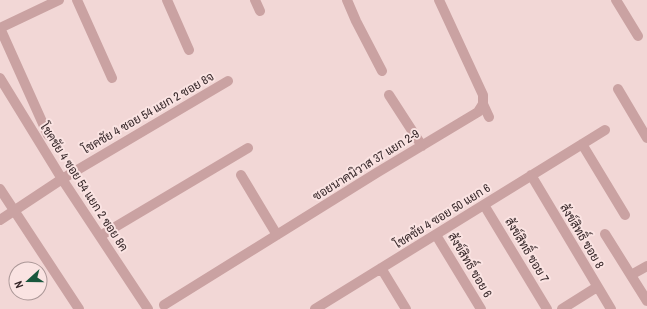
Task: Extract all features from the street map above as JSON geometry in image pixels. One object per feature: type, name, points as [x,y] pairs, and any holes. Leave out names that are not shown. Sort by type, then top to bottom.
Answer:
[{"type":"street","points":[[48,135],[0,28],[59,0]]},
{"type":"street","points":[[77,0],[112,78]]},
{"type":"street","points":[[167,0],[189,50]]},
{"type":"street","points":[[255,0],[260,11]]},
{"type":"street","points":[[347,0],[356,21],[382,71]]},
{"type":"street","points":[[439,0],[483,95],[483,104],[490,117]]},
{"type":"street","points":[[616,0],[638,36]]},
{"type":"street","name":"โชคชัย 4 ซอย 54 แยก 2 ซอย 8ค","points":[[0,78],[62,179],[148,309]]},
{"type":"street","name":"โชคชัย 4 ซอย 54 แยก 2 ซอย 8จ","points":[[0,220],[62,179],[228,81]]},
{"type":"street","points":[[618,89],[647,138]]},
{"type":"street","points":[[389,95],[422,146]]},
{"type":"street","name":"ซอยนาคนิวาส 37 แยก 2-9","points":[[164,305],[478,112],[483,104]]},
{"type":"street","name":"โชคชัย 4 ซอย 50 แยก 6","points":[[315,309],[606,130]]},
{"type":"street","points":[[582,144],[624,215]]},
{"type":"street","points":[[100,236],[248,148]]},
{"type":"street","points":[[241,175],[277,235]]},
{"type":"street","name":"สังข์สิทธิ์ ซอย 8","points":[[531,175],[611,309]]},
{"type":"street","points":[[0,189],[78,309]]},
{"type":"street","name":"สังข์สิทธิ์ ซอย 7","points":[[484,205],[547,309]]},
{"type":"street","points":[[605,234],[647,301]]},
{"type":"street","name":"สังข์สิทธิ์ ซอย 6","points":[[436,235],[481,309]]},
{"type":"street","points":[[631,275],[647,266]]},
{"type":"street","points":[[381,268],[406,309]]},
{"type":"street","points":[[562,309],[597,287]]}]
